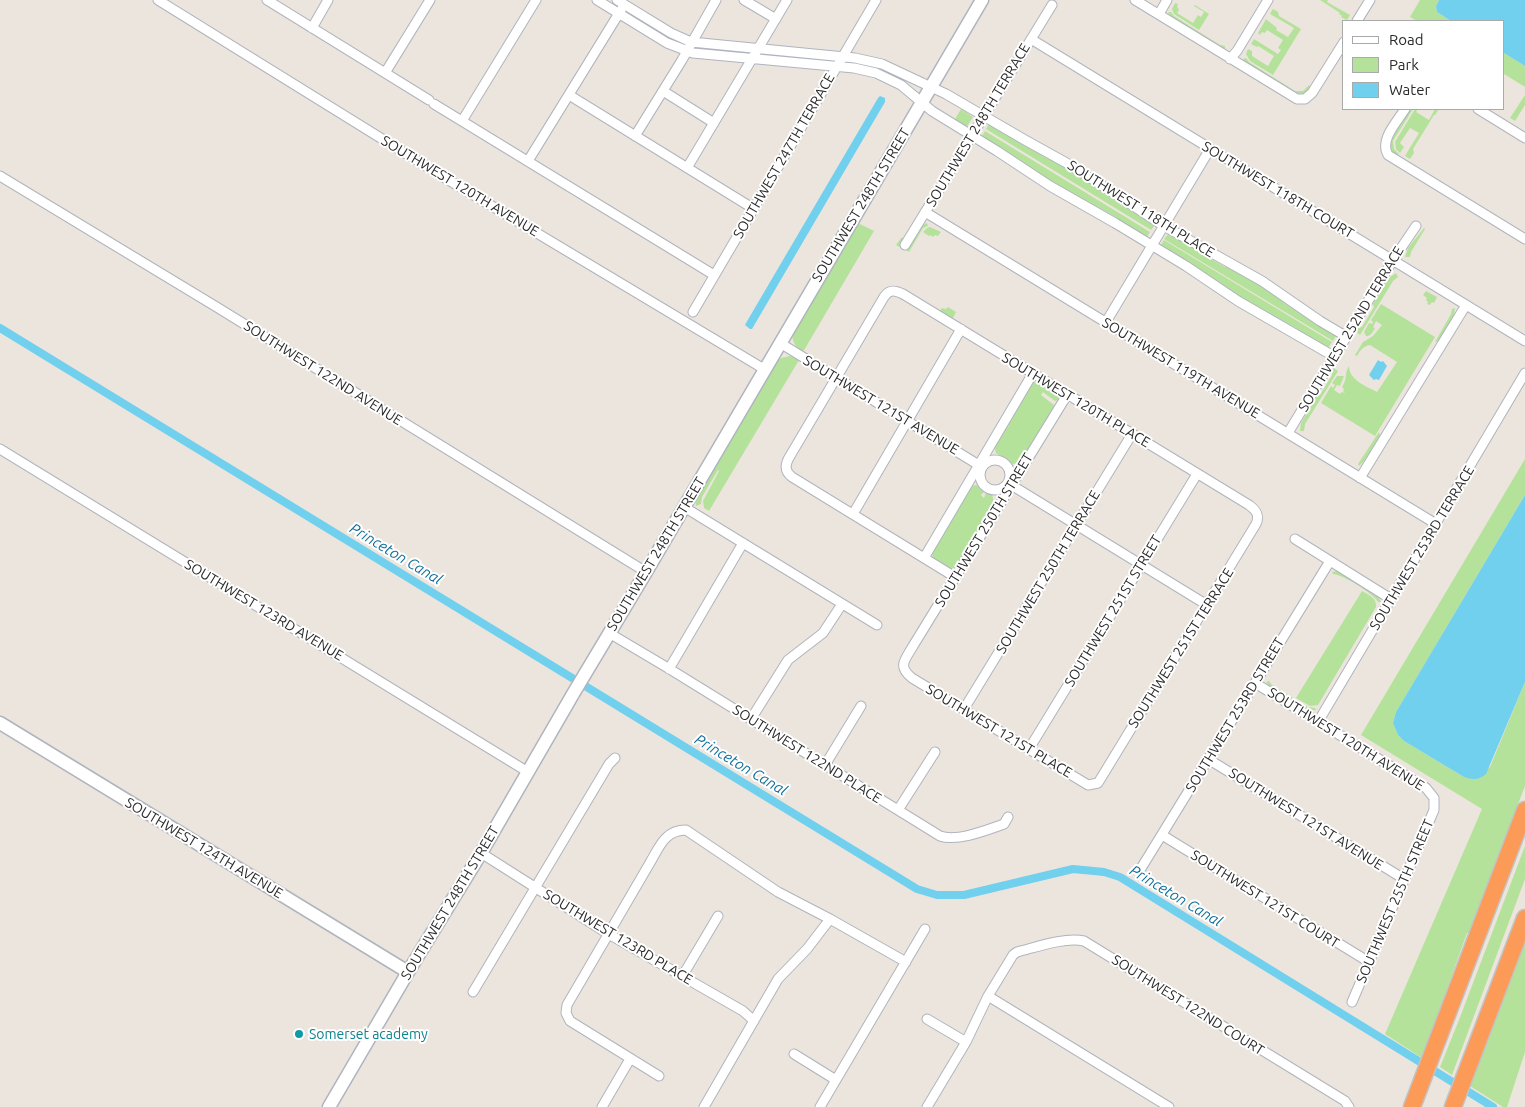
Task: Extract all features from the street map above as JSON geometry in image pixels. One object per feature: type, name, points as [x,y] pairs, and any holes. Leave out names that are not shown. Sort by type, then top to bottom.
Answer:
[{"type":"highway","points":[[1412,1107],[1525,810]]},
{"type":"highway","points":[[1453,1107],[1525,918]]},
{"type":"street","name":"SOUTHWEST 120TH AVENUE","points":[[158,0],[450,181],[764,369]]},
{"type":"street","points":[[266,0],[714,275]]},
{"type":"street","points":[[312,28],[328,0]]},
{"type":"street","points":[[385,73],[430,0]]},
{"type":"street","points":[[462,121],[536,0]]},
{"type":"street","name":"SOUTHWEST 118TH PLACE","points":[[597,0],[668,43],[687,51],[707,55],[837,66],[862,69],[879,74],[901,85],[932,111],[1069,198],[1152,245],[1228,295],[1335,357]]},
{"type":"street","points":[[636,136],[716,0]]},
{"type":"street","points":[[744,0],[776,19]]},
{"type":"street","points":[[687,168],[787,0]]},
{"type":"street","name":"SOUTHWEST 247TH TERRACE","points":[[693,312],[876,0]]},
{"type":"street","name":"SOUTHWEST 248TH STREET","points":[[329,1107],[408,972],[481,853],[982,0]]},
{"type":"street","points":[[1135,0],[1299,100],[1307,98],[1312,94],[1342,45]]},
{"type":"street","points":[[1159,14],[1166,0]]},
{"type":"street","points":[[1230,59],[1237,51],[1268,0]]},
{"type":"street","points":[[1359,20],[1370,0]]},
{"type":"street","points":[[528,161],[619,14],[623,2]]},
{"type":"street","name":"SOUTHWEST 118TH PLACE","points":[[623,2],[671,33],[692,42],[862,59],[878,63],[931,87],[1077,169],[1164,226],[1262,282],[1347,337]]},
{"type":"street","name":"SOUTHWEST 248TH TERRACE","points":[[906,245],[1052,5]]},
{"type":"street","name":"SOUTHWEST 118TH COURT","points":[[1031,39],[1525,341]]},
{"type":"street","points":[[663,91],[714,123]]},
{"type":"street","points":[[569,95],[754,209]]},
{"type":"street","points":[[1404,110],[1387,138],[1385,148],[1387,154],[1525,238]]},
{"type":"street","points":[[1480,110],[1525,138]]},
{"type":"street","points":[[1106,322],[1210,148]]},
{"type":"street","name":"SOUTHWEST 122ND AVENUE","points":[[0,176],[207,301],[646,572]]},
{"type":"street","name":"SOUTHWEST 119TH AVENUE","points":[[925,212],[1436,524]]},
{"type":"street","name":"SOUTHWEST 252ND TERRACE","points":[[1288,433],[1393,260],[1416,226]]},
{"type":"street","name":"SOUTHWEST 120TH PLACE","points":[[836,378],[885,295],[889,291],[894,291],[903,294],[1257,512]]},
{"type":"street","points":[[1360,478],[1466,304]]},
{"type":"street","points":[[852,514],[960,329]]},
{"type":"street","name":"SOUTHWEST 121ST AVENUE","points":[[780,343],[980,466]]},
{"type":"street","points":[[924,558],[980,466],[1032,373]]},
{"type":"street","name":"SOUTHWEST 253RD TERRACE","points":[[1318,722],[1525,373]]},
{"type":"street","points":[[836,378],[786,461],[786,470],[792,477],[955,577]]},
{"type":"street","name":"SOUTHWEST 250TH STREET","points":[[903,666],[905,659],[1010,484],[1067,394]]},
{"type":"street","name":"SOUTHWEST 250TH TERRACE","points":[[964,710],[1132,434]]},
{"type":"street","name":"SOUTHWEST 123RD AVENUE","points":[[0,449],[528,772]]},
{"type":"street","points":[[980,466],[992,460],[1004,462],[1010,470],[1010,484]]},
{"type":"street","points":[[980,466],[980,479],[988,488],[992,490],[1001,489],[1010,484]]},
{"type":"street","name":"SOUTHWEST 251ST STREET","points":[[1029,749],[1197,474]]},
{"type":"street","points":[[1010,484],[1207,605]]},
{"type":"street","points":[[684,507],[877,625]]},
{"type":"street","name":"SOUTHWEST 251ST TERRACE","points":[[1099,782],[1256,524],[1257,512]]},
{"type":"street","points":[[1295,540],[1391,599]]},
{"type":"street","points":[[669,668],[743,543]]},
{"type":"street","name":"SOUTHWEST 253RD STREET","points":[[1140,870],[1330,561]]},
{"type":"street","points":[[751,719],[788,660],[824,633],[842,604]]},
{"type":"street","name":"SOUTHWEST 122ND PLACE","points":[[609,633],[669,668],[937,834],[950,838],[1004,824],[1008,817]]},
{"type":"street","name":"SOUTHWEST 121ST PLACE","points":[[903,666],[912,678],[1088,785],[1099,782]]},
{"type":"street","name":"SOUTHWEST 120TH AVENUE","points":[[1255,683],[1426,788],[1434,798]]},
{"type":"street","points":[[825,765],[861,706]]},
{"type":"street","name":"SOUTHWEST 124TH AVENUE","points":[[0,724],[408,972]]},
{"type":"street","points":[[898,810],[935,752]]},
{"type":"street","points":[[473,992],[609,764],[615,758]]},
{"type":"street","name":"SOUTHWEST 121ST AVENUE","points":[[1208,759],[1404,879]]},
{"type":"street","name":"SOUTHWEST 255TH STREET","points":[[1352,1002],[1434,810],[1434,798]]},
{"type":"street","points":[[659,1076],[570,1021],[566,1013],[567,1005],[607,933],[665,838],[677,830],[686,830],[778,892],[906,962]]},
{"type":"street","name":"SOUTHWEST 121ST COURT","points":[[1162,835],[1369,962]]},
{"type":"street","name":"SOUTHWEST 123RD PLACE","points":[[481,853],[607,933],[743,1011],[754,1022]]},
{"type":"street","points":[[682,975],[718,916]]},
{"type":"street","points":[[704,1107],[778,979],[807,949],[830,919]]},
{"type":"street","points":[[820,1107],[925,929]]},
{"type":"street","name":"SOUTHWEST 122ND COURT","points":[[988,996],[1008,962],[1017,952],[1067,940],[1084,941],[1345,1101],[1348,1107]]},
{"type":"street","points":[[928,1107],[966,1042],[988,996],[1169,1107]]},
{"type":"street","points":[[928,1019],[966,1042]]},
{"type":"street","points":[[794,1054],[836,1080]]},
{"type":"street","points":[[602,1107],[630,1059]]},
{"type":"green space","points":[[1320,0],[1328,0],[1327,2],[1350,15],[1347,20],[1341,17],[1340,13]]},
{"type":"green space","points":[[1420,0],[1439,0],[1436,6],[1437,12],[1449,20],[1415,20],[1410,17]]},
{"type":"green space","points":[[1175,3],[1178,4],[1179,10],[1177,13],[1193,23],[1198,15],[1201,17],[1204,12],[1195,5],[1209,14],[1199,30],[1174,14],[1172,9]]},
{"type":"green space","points":[[1273,9],[1278,12],[1279,16],[1301,29],[1273,75],[1250,61],[1246,54],[1248,49],[1252,51],[1252,56],[1268,66],[1274,56],[1251,44],[1254,39],[1278,54],[1281,50],[1278,48],[1283,40],[1267,30],[1260,35],[1258,33],[1266,19],[1277,28],[1276,30],[1288,37],[1294,28],[1270,14]]},
{"type":"green space","points":[[1168,12],[1171,12],[1174,16],[1220,45],[1225,46],[1225,49],[1170,17]]},
{"type":"green space","points":[[1505,54],[1525,66],[1525,87],[1505,75]]},
{"type":"green space","points":[[1246,58],[1249,62],[1295,91],[1303,91],[1309,85],[1311,88],[1304,94],[1294,93],[1247,65],[1243,59]]},
{"type":"green space","points":[[1525,95],[1525,105],[1515,121],[1510,118]]},
{"type":"green space","points":[[961,109],[973,117],[966,128],[954,121]]},
{"type":"green space","points":[[1408,110],[1412,110],[1393,141],[1394,149],[1399,154],[1396,156],[1392,151],[1391,145],[1394,132]]},
{"type":"green space","points":[[1414,110],[1417,110],[1416,112],[1429,120],[1434,110],[1438,110],[1413,149],[1414,153],[1410,159],[1405,156],[1419,133],[1410,128],[1400,143],[1404,147],[1400,153],[1396,149],[1395,142]]},
{"type":"green space","points":[[989,124],[1023,143],[1023,145],[1044,156],[1047,155],[1102,189],[1103,192],[1122,206],[1126,205],[1155,225],[1151,230],[986,129]]},
{"type":"green space","points":[[985,131],[1150,232],[1147,237],[1117,221],[1116,217],[1037,174],[1036,171],[1017,158],[984,139],[982,136]]},
{"type":"green space","points":[[858,223],[874,231],[803,352],[795,345],[792,335]]},
{"type":"green space","points":[[927,223],[928,226],[923,228],[909,252],[896,245],[902,237],[901,244]]},
{"type":"green space","points":[[930,227],[941,232],[938,236],[929,236],[923,232]]},
{"type":"green space","points":[[1424,228],[1410,257],[1405,257],[1408,248]]},
{"type":"green space","points":[[1169,233],[1225,267],[1229,266],[1284,300],[1284,303],[1335,334],[1336,336],[1333,341],[1164,239]]},
{"type":"green space","points":[[1164,240],[1332,342],[1328,348],[1296,328],[1250,305],[1197,268],[1164,249],[1161,245]]},
{"type":"green space","points":[[1396,273],[1398,277],[1393,281],[1360,335],[1356,332],[1358,328],[1362,327],[1389,278]]},
{"type":"green space","points":[[1426,291],[1437,297],[1434,303],[1432,302],[1430,305],[1427,304],[1427,298],[1423,295]]},
{"type":"green space","points":[[1381,304],[1435,337],[1375,436],[1321,403],[1331,386],[1333,388],[1335,385],[1332,383],[1337,376],[1344,376],[1340,386],[1337,385],[1334,390],[1340,394],[1342,392],[1345,393],[1342,387],[1349,366],[1355,379],[1377,392],[1397,362],[1370,345],[1364,348],[1357,356],[1355,355],[1363,342],[1373,336],[1382,325],[1376,321],[1373,331],[1370,335],[1366,336],[1364,332],[1369,323],[1372,324],[1371,320]]},
{"type":"green space","points":[[948,307],[956,312],[952,320],[939,312],[942,308],[946,309]]},
{"type":"green space","points":[[1455,308],[1454,316],[1439,341],[1435,342],[1452,309]]},
{"type":"green space","points":[[790,356],[799,360],[709,511],[704,508],[703,501],[718,470],[702,497],[701,504],[696,506],[695,499],[775,362]]},
{"type":"green space","points":[[1334,368],[1338,371],[1305,424],[1304,431],[1300,431],[1301,423],[1332,375]]},
{"type":"green space","points":[[1034,381],[1049,387],[1059,398],[1055,401],[1043,392],[1041,395],[1054,405],[1054,409],[1034,442],[1031,443],[1033,444],[1021,462],[1013,464],[996,453],[994,445],[1005,426],[1008,427],[1007,423]]},
{"type":"green space","points":[[1379,432],[1380,436],[1359,466],[1358,464]]},
{"type":"green space","points":[[1525,459],[1525,495],[1396,712],[1393,723],[1398,735],[1404,741],[1464,777],[1490,767],[1525,682],[1525,786],[1469,933],[1467,933],[1422,1058],[1385,1034],[1482,809],[1361,735]]},
{"type":"green space","points":[[980,486],[985,491],[981,495],[984,498],[986,492],[992,495],[995,505],[957,567],[950,569],[933,559],[932,553],[970,487]]},
{"type":"green space","points":[[1337,571],[1373,592],[1381,602],[1378,602],[1371,594],[1357,585],[1332,572]]},
{"type":"green space","points":[[1362,591],[1374,599],[1376,607],[1318,705],[1310,706],[1296,698]]},
{"type":"green space","points":[[1269,681],[1272,685],[1316,710],[1310,711],[1304,708],[1270,687],[1266,682]]},
{"type":"green space","points":[[1525,846],[1525,879],[1452,1075],[1440,1067]]},
{"type":"green space","points":[[1525,938],[1525,1052],[1507,1107],[1503,1107],[1470,1086]]},
{"type":"water","points":[[1439,0],[1525,0],[1525,66],[1505,54],[1505,20],[1449,20],[1437,12],[1436,6]]},
{"type":"water","points":[[880,96],[885,98],[885,102],[752,329],[750,329],[745,325],[746,323]]},
{"type":"water","points":[[1378,360],[1383,361],[1387,366],[1379,380],[1374,380],[1369,375]]},
{"type":"water","points":[[1525,495],[1525,682],[1486,774],[1476,779],[1470,779],[1404,741],[1398,735],[1393,723],[1396,712]]},
{"type":"waterway","name":"Princeton Canal","points":[[0,328],[917,889],[937,895],[964,895],[1073,869],[1104,872],[1120,877],[1493,1107]]},
{"type":"place","name":"Somerset academy","points":[[299,1034]]}]
